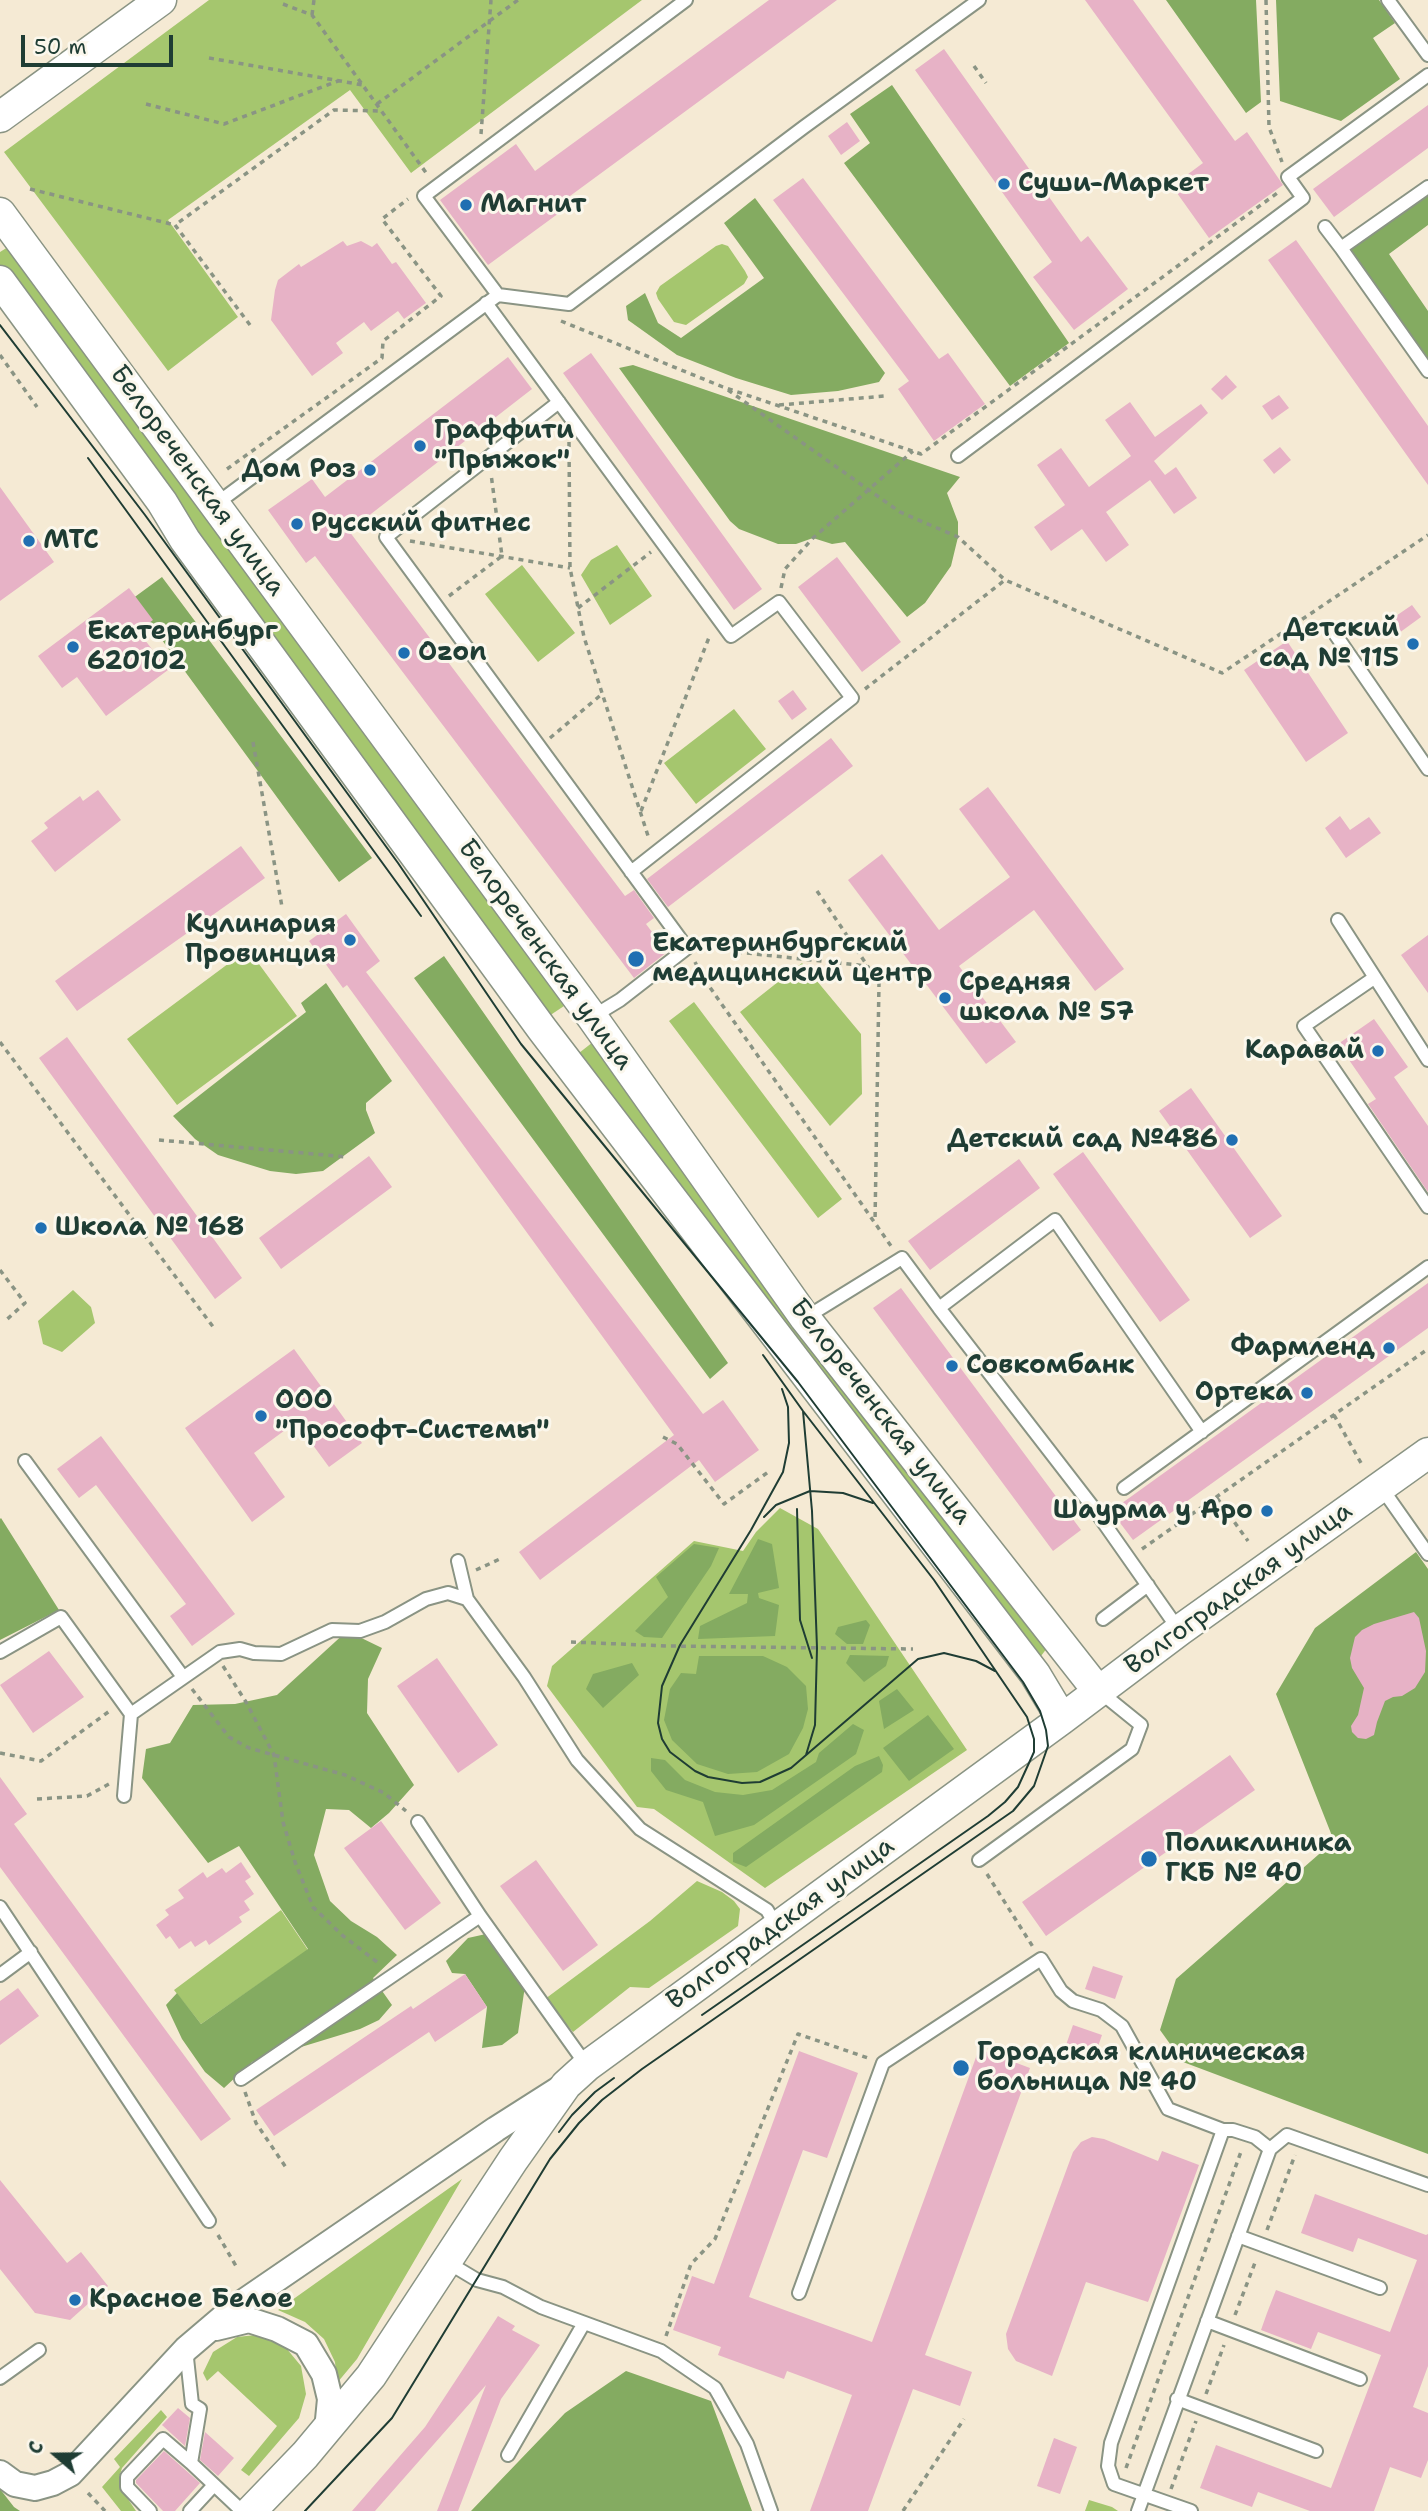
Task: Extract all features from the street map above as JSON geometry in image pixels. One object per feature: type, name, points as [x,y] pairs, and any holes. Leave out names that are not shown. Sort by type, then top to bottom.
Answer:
[{"type":"street","points":[[0,117],[161,0]]},
{"type":"street","name":"Белореченская улица","points":[[0,214],[592,1017],[805,1318],[1098,1691]]},
{"type":"street","name":"Белореченская улица","points":[[0,281],[541,1029],[1035,1674],[1062,1719]]},
{"type":"street","name":"Волгоградская улица","points":[[251,2511],[327,2430],[371,2376],[513,2160],[577,2075],[1180,1630],[1428,1453]]},
{"type":"street","points":[[0,2473],[15,2484],[35,2488],[71,2474],[186,2349],[233,2309],[577,2075]]},
{"type":"street","points":[[209,2329],[248,2320],[277,2329],[306,2344],[324,2374],[330,2399],[327,2430]]},
{"type":"lane","points":[[498,295],[424,196],[434,183],[480,155],[686,0]]},
{"type":"lane","points":[[214,506],[498,295],[569,304],[804,127],[979,0]]},
{"type":"lane","points":[[1388,0],[1428,55]]},
{"type":"lane","points":[[958,456],[1303,198],[1290,179],[1428,75]]},
{"type":"lane","points":[[1341,248],[1428,187]]},
{"type":"lane","points":[[1325,227],[1428,371]]},
{"type":"lane","points":[[486,303],[731,636],[779,602],[852,698],[631,872]]},
{"type":"lane","points":[[559,402],[386,537],[687,948],[620,1000],[592,1017]]},
{"type":"lane","points":[[1331,628],[1428,769]]},
{"type":"lane","points":[[1338,920],[1428,1060]]},
{"type":"lane","points":[[1374,978],[1304,1026],[1428,1207]]},
{"type":"lane","points":[[939,1308],[1055,1220],[1202,1432]]},
{"type":"lane","points":[[805,1318],[902,1258],[1091,1506],[1180,1630]]},
{"type":"lane","points":[[1124,1488],[1428,1267]]},
{"type":"lane","points":[[26,1461],[183,1677]]},
{"type":"lane","points":[[1381,1487],[1428,1554]]},
{"type":"lane","points":[[458,1561],[467,1599],[524,1677],[578,1760],[639,1829],[767,1910],[776,1926]]},
{"type":"lane","points":[[1102,1619],[1147,1585]]},
{"type":"lane","points":[[131,1714],[216,1654],[240,1649],[254,1653],[281,1654],[332,1630],[360,1631],[372,1627],[426,1599],[448,1593],[467,1599]]},
{"type":"lane","points":[[0,1652],[61,1617],[131,1714],[124,1796]]},
{"type":"lane","points":[[979,1860],[1132,1749],[1141,1725],[1098,1691]]},
{"type":"lane","points":[[418,1822],[480,1916],[577,2075]]},
{"type":"lane","points":[[0,1907],[209,2221]]},
{"type":"lane","points":[[241,2079],[480,1916]]},
{"type":"lane","points":[[0,1975],[31,1952]]},
{"type":"lane","points":[[799,2293],[883,2063],[1041,1959],[1061,1991],[1073,2001],[1101,2010],[1122,2026],[1168,2109],[1223,2130],[1233,2130],[1255,2137],[1270,2148]]},
{"type":"lane","points":[[1191,2511],[1114,2484],[1108,2466],[1111,2443],[1223,2130]]},
{"type":"lane","points":[[1138,2511],[1270,2148],[1287,2135],[1428,2185]]},
{"type":"lane","points":[[1238,2236],[1380,2288]]},
{"type":"lane","points":[[447,2262],[477,2280],[503,2287],[541,2307],[661,2351],[715,2388],[747,2444],[771,2511]]},
{"type":"lane","points":[[1207,2321],[1360,2379]]},
{"type":"lane","points":[[508,2455],[583,2323]]},
{"type":"lane","points":[[186,2349],[192,2404],[200,2409],[191,2463]]},
{"type":"lane","points":[[0,2378],[39,2350]]},
{"type":"lane","points":[[1177,2399],[1316,2451]]},
{"type":"lane","points":[[150,2511],[127,2487],[127,2477],[163,2438],[242,2511]]},
{"type":"lane","points":[[190,2511],[214,2485]]},
{"type":"path","points":[[312,15],[314,0]]},
{"type":"path","points":[[480,155],[491,0]]},
{"type":"path","points":[[377,104],[518,0]]},
{"type":"path","points":[[561,321],[723,387],[921,454],[1290,179],[1269,127],[1266,0]]},
{"type":"path","points":[[227,469],[382,358],[383,341],[440,296],[382,219],[434,183],[312,15],[283,4]]},
{"type":"path","points":[[209,58],[363,85]]},
{"type":"path","points":[[974,66],[986,83]]},
{"type":"path","points":[[146,104],[224,124],[338,81]]},
{"type":"path","points":[[176,225],[334,110],[382,111]]},
{"type":"path","points":[[30,189],[176,225],[250,325]]},
{"type":"path","points":[[0,355],[37,407]]},
{"type":"path","points":[[723,387],[900,512],[958,537],[1006,580],[1222,673],[1428,535]]},
{"type":"path","points":[[777,405],[885,396]]},
{"type":"path","points":[[569,415],[570,568],[578,608],[584,637],[648,838],[657,852]]},
{"type":"path","points":[[779,602],[785,569],[813,538],[913,451]]},
{"type":"path","points":[[488,457],[502,556]]},
{"type":"path","points":[[386,537],[570,568]]},
{"type":"path","points":[[578,608],[663,543]]},
{"type":"path","points":[[436,605],[502,556]]},
{"type":"path","points":[[852,698],[1006,580]]},
{"type":"path","points":[[640,813],[717,617]]},
{"type":"path","points":[[539,747],[602,695]]},
{"type":"path","points":[[253,742],[282,908]]},
{"type":"path","points":[[817,891],[879,983],[875,1224]]},
{"type":"path","points":[[687,948],[702,976],[875,1224],[902,1258]]},
{"type":"path","points":[[737,952],[867,966]]},
{"type":"path","points":[[0,1042],[214,1328]]},
{"type":"path","points":[[159,1140],[347,1157]]},
{"type":"path","points":[[0,1270],[25,1303],[4,1321]]},
{"type":"path","points":[[1142,1549],[1428,1349]]},
{"type":"path","points":[[1334,1415],[1361,1463]]},
{"type":"path","points":[[663,1437],[677,1444],[724,1504],[771,1470]]},
{"type":"path","points":[[1216,1497],[1248,1541]]},
{"type":"path","points":[[458,1561],[468,1574],[502,1558]]},
{"type":"path","points":[[571,1642],[913,1649]]},
{"type":"path","points":[[216,1654],[246,1702],[274,1755],[284,1822],[295,1861],[313,1907],[342,1935],[393,1975]]},
{"type":"path","points":[[183,1677],[229,1737],[250,1748],[345,1775],[374,1788],[384,1793],[418,1822]]},
{"type":"path","points":[[0,1753],[41,1760],[122,1702]]},
{"type":"path","points":[[37,1799],[88,1796],[126,1775]]},
{"type":"path","points":[[979,1860],[1041,1959]]},
{"type":"path","points":[[661,2351],[691,2264],[715,2239],[798,2034],[883,2063]]},
{"type":"path","points":[[241,2079],[256,2123],[287,2169]]},
{"type":"path","points":[[1119,2486],[1247,2134]]},
{"type":"path","points":[[209,2221],[236,2266]]},
{"type":"path","points":[[903,2511],[964,2419]]},
{"type":"path","points":[[88,2493],[105,2511]]},
{"type":"green space","points":[[209,0],[642,0],[411,173],[350,90],[168,220],[238,317],[168,371],[4,152]]},
{"type":"green space","points":[[1166,0],[1256,0],[1261,102],[1246,113]]},
{"type":"green space","points":[[1276,0],[1379,0],[1395,23],[1373,38],[1400,79],[1341,121],[1280,101]]},
{"type":"green space","points":[[892,85],[1069,343],[1010,386],[844,163],[870,143],[850,114]]},
{"type":"green space","points":[[1428,195],[1428,225],[1389,254],[1428,311],[1428,361],[1350,250]]},
{"type":"green space","points":[[755,198],[885,373],[879,382],[838,391],[791,395],[736,378],[677,355],[628,320],[626,306],[645,293],[658,323],[681,338],[764,278],[724,223]]},
{"type":"green space","points":[[722,244],[728,246],[745,271],[748,277],[744,284],[686,325],[674,322],[658,299],[656,293],[660,286]]},
{"type":"green space","points":[[8,247],[564,1006],[549,1016],[0,265],[0,252]]},
{"type":"green space","points":[[633,365],[960,477],[947,493],[958,522],[958,537],[951,566],[925,603],[907,617],[845,542],[832,544],[813,538],[796,544],[778,544],[739,529],[730,521],[619,368]]},
{"type":"green space","points":[[617,545],[652,596],[610,625],[581,575],[591,560]]},
{"type":"green space","points":[[522,565],[575,633],[538,662],[485,594]]},
{"type":"green space","points":[[162,577],[372,858],[339,882],[132,599]]},
{"type":"green space","points":[[734,709],[766,749],[696,804],[664,763]]},
{"type":"green space","points":[[248,949],[297,1016],[177,1105],[127,1039]]},
{"type":"green space","points":[[444,956],[728,1363],[710,1379],[414,978]]},
{"type":"green space","points":[[802,963],[861,1034],[862,1094],[830,1126],[740,1012]]},
{"type":"green space","points":[[326,983],[392,1081],[366,1103],[375,1133],[323,1171],[296,1174],[270,1171],[218,1155],[195,1139],[173,1116],[306,1012],[301,1003]]},
{"type":"green space","points":[[694,1002],[842,1199],[818,1218],[669,1021]]},
{"type":"green space","points":[[593,1042],[1050,1644],[1041,1656],[1034,1657],[579,1053]]},
{"type":"green space","points":[[73,1290],[91,1307],[95,1323],[62,1352],[43,1344],[38,1321]]},
{"type":"green space","points":[[780,1508],[818,1529],[967,1750],[765,1888],[654,1809],[637,1807],[547,1686],[552,1666],[694,1541],[743,1551],[756,1532]]},
{"type":"green space","points":[[0,1519],[59,1610],[0,1640]]},
{"type":"green space","points":[[758,1539],[772,1544],[779,1588],[758,1593],[759,1598],[779,1605],[775,1636],[698,1639],[700,1626],[747,1603],[748,1594],[729,1594]]},
{"type":"green space","points":[[694,1544],[719,1548],[711,1566],[662,1638],[644,1637],[635,1631],[668,1597],[656,1577]]},
{"type":"green space","points":[[1416,1552],[1428,1569],[1428,2154],[1183,2062],[1160,2030],[1176,1979],[1334,1841],[1276,1694],[1315,1628]]},
{"type":"green space","points":[[866,1620],[870,1625],[863,1644],[847,1644],[835,1634],[838,1627]]},
{"type":"green space","points":[[347,1631],[382,1648],[368,1679],[367,1713],[414,1785],[389,1813],[371,1828],[349,1810],[326,1809],[314,1855],[330,1901],[351,1921],[377,1937],[397,1955],[373,1978],[392,2005],[379,2020],[360,2029],[252,2062],[224,2088],[205,2072],[182,2039],[166,2005],[177,1993],[201,2024],[308,1949],[239,1846],[208,1863],[142,1778],[146,1749],[170,1743],[193,1705],[235,1704],[277,1695]]},
{"type":"green space","points":[[850,1655],[889,1656],[886,1666],[864,1682],[846,1663]]},
{"type":"green space","points":[[699,1656],[763,1656],[787,1667],[806,1686],[808,1709],[803,1728],[789,1754],[757,1772],[728,1774],[697,1764],[672,1740],[664,1720],[670,1689],[681,1673],[696,1674]]},
{"type":"green space","points":[[632,1663],[639,1675],[603,1708],[586,1689],[593,1674]]},
{"type":"green space","points":[[897,1689],[914,1710],[884,1729],[879,1701]]},
{"type":"green space","points":[[928,1715],[954,1749],[909,1781],[883,1748]]},
{"type":"green space","points":[[853,1724],[864,1730],[856,1754],[754,1825],[715,1836],[703,1802],[666,1790],[651,1771],[651,1758],[665,1760],[685,1780],[715,1792],[743,1795],[772,1790],[816,1762],[819,1753]]},
{"type":"green space","points":[[879,1756],[883,1765],[882,1772],[746,1867],[733,1862],[733,1853],[855,1766]]},
{"type":"green space","points":[[697,1881],[722,1892],[734,1901],[740,1909],[738,1926],[649,1988],[630,1987],[573,2032],[545,1999],[650,1921]]},
{"type":"green space","points":[[281,1910],[308,1950],[201,2024],[174,1990]]},
{"type":"green space","points":[[486,1934],[525,1986],[518,2033],[502,2045],[482,2048],[487,2007],[465,1974],[452,1973],[446,1961],[468,1938]]},
{"type":"green space","points":[[462,2179],[357,2359],[337,2383],[335,2362],[324,2339],[305,2322],[278,2310]]},
{"type":"green space","points":[[256,2335],[282,2343],[301,2366],[306,2394],[299,2418],[249,2476],[241,2470],[277,2426],[218,2371],[207,2381],[203,2373],[213,2352],[237,2337]]},
{"type":"green space","points":[[626,2371],[711,2401],[752,2511],[471,2511],[565,2413]]},
{"type":"green space","points":[[161,2410],[167,2417],[122,2468],[120,2487],[136,2511],[121,2511],[102,2487],[120,2467],[114,2459]]},
{"type":"green space","points":[[0,2489],[14,2507],[20,2511],[0,2511]]},
{"type":"green space","points":[[1089,2500],[1112,2507],[1118,2511],[1085,2511]]},
{"type":"building","points":[[769,0],[837,0],[555,207],[559,213],[488,265],[440,200],[516,144],[535,171]]},
{"type":"building","points":[[1085,0],[1133,0],[1235,141],[1247,132],[1283,185],[1209,238],[1172,186],[1203,163]]},
{"type":"building","points":[[944,49],[1081,242],[1088,236],[1128,289],[1074,330],[1033,277],[1052,262],[915,70]]},
{"type":"building","points":[[1428,105],[1428,148],[1334,217],[1313,189]]},
{"type":"building","points":[[847,122],[860,141],[841,155],[828,136]]},
{"type":"building","points":[[803,178],[939,359],[948,353],[985,404],[934,441],[898,389],[909,381],[773,200]]},
{"type":"building","points":[[1296,240],[1428,426],[1428,485],[1268,260]]},
{"type":"building","points":[[343,241],[347,246],[361,241],[372,247],[377,243],[392,264],[396,262],[426,303],[404,319],[398,311],[371,331],[364,322],[336,343],[343,353],[312,376],[271,320],[275,290],[278,280],[299,264],[301,267]]},
{"type":"building","points":[[591,353],[762,589],[734,610],[563,373]]},
{"type":"building","points":[[508,357],[532,389],[349,531],[625,896],[634,890],[654,918],[646,924],[667,952],[634,978],[315,556],[306,563],[268,510],[312,479],[325,497]]},
{"type":"building","points":[[1226,375],[1237,387],[1222,400],[1211,389]]},
{"type":"building","points":[[1279,395],[1289,408],[1272,420],[1262,406]]},
{"type":"building","points":[[1130,402],[1155,437],[1201,404],[1208,413],[1154,461],[1165,475],[1176,467],[1197,498],[1174,514],[1150,480],[1106,512],[1129,545],[1106,562],[1082,529],[1051,551],[1034,527],[1065,505],[1037,465],[1061,448],[1089,487],[1131,456],[1105,420]]},
{"type":"building","points":[[1280,447],[1291,460],[1274,474],[1263,460]]},
{"type":"building","points":[[0,487],[54,562],[0,601]]},
{"type":"building","points":[[837,557],[901,642],[862,672],[798,587]]},
{"type":"building","points":[[129,588],[153,620],[138,631],[168,670],[106,716],[77,677],[62,688],[38,656]]},
{"type":"building","points":[[1412,605],[1421,617],[1399,633],[1390,620]]},
{"type":"building","points":[[1287,641],[1348,733],[1306,762],[1244,670]]},
{"type":"building","points":[[793,690],[807,709],[792,720],[778,701]]},
{"type":"building","points":[[831,738],[853,766],[668,907],[647,879]]},
{"type":"building","points":[[988,787],[1124,969],[1095,991],[1034,910],[959,966],[1016,1042],[986,1064],[848,880],[882,854],[939,930],[1010,877],[959,809]]},
{"type":"building","points":[[98,790],[121,820],[55,872],[31,841],[48,828],[44,823],[80,796],[83,801]]},
{"type":"building","points":[[1340,816],[1350,830],[1369,817],[1381,833],[1346,858],[1325,828]]},
{"type":"building","points":[[241,846],[265,878],[77,1011],[55,981]]},
{"type":"building","points":[[346,914],[380,961],[366,972],[703,1414],[723,1400],[759,1450],[715,1482],[699,1460],[540,1580],[519,1552],[674,1435],[347,985],[343,988],[309,941]]},
{"type":"building","points":[[1428,935],[1428,993],[1401,955]]},
{"type":"building","points":[[1374,1019],[1408,1067],[1394,1077],[1428,1126],[1428,1192],[1368,1104],[1376,1099],[1338,1044]]},
{"type":"building","points":[[67,1037],[242,1278],[215,1299],[39,1058]]},
{"type":"building","points":[[1191,1088],[1282,1216],[1250,1238],[1159,1111]]},
{"type":"building","points":[[1083,1152],[1190,1300],[1160,1322],[1053,1174]]},
{"type":"building","points":[[369,1156],[392,1187],[281,1269],[259,1238]]},
{"type":"building","points":[[1019,1159],[1040,1188],[930,1270],[908,1241]]},
{"type":"building","points":[[1428,1283],[1428,1328],[1133,1540],[1111,1511]]},
{"type":"building","points":[[901,1288],[1081,1530],[1053,1551],[873,1308]]},
{"type":"building","points":[[294,1349],[362,1443],[329,1467],[296,1422],[254,1453],[285,1497],[252,1522],[185,1428]]},
{"type":"building","points":[[101,1436],[235,1614],[192,1646],[170,1616],[186,1604],[96,1485],[79,1498],[57,1469]]},
{"type":"building","points":[[1414,1612],[1419,1618],[1426,1651],[1425,1672],[1415,1688],[1402,1696],[1385,1701],[1374,1735],[1366,1739],[1358,1738],[1352,1732],[1351,1726],[1358,1715],[1364,1688],[1352,1668],[1350,1658],[1355,1637],[1374,1624]]},
{"type":"building","points":[[49,1651],[84,1697],[33,1733],[0,1685]]},
{"type":"building","points":[[437,1658],[498,1745],[458,1773],[397,1686]]},
{"type":"building","points":[[1230,1755],[1255,1790],[1046,1936],[1022,1902]]},
{"type":"building","points":[[0,1777],[27,1814],[14,1824],[231,2119],[201,2141],[0,1867]]},
{"type":"building","points":[[381,1821],[441,1903],[405,1930],[344,1848]]},
{"type":"building","points":[[536,1860],[598,1945],[563,1971],[500,1886]]},
{"type":"building","points":[[241,1862],[251,1877],[245,1881],[254,1894],[244,1901],[250,1910],[239,1917],[242,1922],[209,1945],[206,1940],[195,1947],[191,1941],[179,1949],[170,1936],[166,1939],[156,1925],[169,1915],[165,1910],[184,1898],[178,1890],[203,1872],[207,1878],[222,1868],[226,1873]]},
{"type":"building","points":[[1093,1966],[1123,1976],[1115,1999],[1085,1989]]},
{"type":"building","points":[[465,1974],[487,2007],[435,2042],[429,2032],[274,2136],[256,2110],[411,2006],[413,2009]]},
{"type":"building","points":[[18,1988],[39,2016],[0,2045],[0,2001]]},
{"type":"building","points":[[1073,2025],[1102,2035],[1095,2055],[1066,2045]]},
{"type":"building","points":[[979,2049],[1030,2068],[925,2355],[972,2372],[960,2406],[913,2389],[868,2511],[810,2511],[852,2395],[787,2371],[784,2379],[718,2355],[721,2347],[673,2330],[692,2276],[714,2284],[799,2051],[858,2073],[827,2158],[803,2150],[749,2297],[872,2342]]},
{"type":"building","points":[[1092,2137],[1104,2139],[1158,2161],[1162,2151],[1199,2165],[1148,2302],[1086,2282],[1052,2376],[1016,2361],[1008,2349],[1006,2334],[1073,2152],[1081,2142]]},
{"type":"building","points":[[0,2180],[67,2263],[81,2252],[108,2286],[70,2320],[35,2313],[0,2269]]},
{"type":"building","points":[[1315,2194],[1428,2234],[1428,2366],[1413,2407],[1428,2413],[1428,2460],[1421,2478],[1390,2467],[1374,2511],[1310,2511],[1258,2492],[1252,2507],[1200,2488],[1216,2445],[1331,2488],[1381,2355],[1318,2332],[1311,2349],[1261,2330],[1267,2313],[1276,2290],[1390,2332],[1417,2260],[1358,2238],[1353,2252],[1301,2233]]},
{"type":"building","points":[[498,2316],[515,2326],[512,2330],[540,2345],[501,2399],[458,2511],[437,2511],[486,2385],[375,2511],[352,2511],[425,2427]]},
{"type":"building","points":[[178,2408],[190,2418],[185,2446],[162,2425]]},
{"type":"building","points":[[205,2432],[234,2458],[218,2476],[200,2460]]},
{"type":"building","points":[[1054,2438],[1077,2447],[1060,2494],[1037,2486]]},
{"type":"building","points":[[164,2451],[200,2483],[175,2511],[163,2511],[136,2483]]},
{"type":"tram line","points":[[0,325],[145,515],[398,863],[521,1044],[798,1382],[1023,1682],[1040,1711],[1046,1730],[1048,1746],[1034,1786],[1013,1811],[642,2069],[602,2100],[579,2123],[550,2159],[392,2418],[305,2511]]},
{"type":"tram line","points":[[88,458],[421,916]]},
{"type":"tram line","points":[[702,2015],[988,1816],[1018,1787],[1034,1752],[1034,1739],[1027,1717],[934,1580],[763,1355]]},
{"type":"tram line","points":[[782,1389],[788,1407],[789,1443],[783,1472],[751,1530],[680,1645],[662,1686],[658,1723],[662,1739],[670,1752],[695,1771],[708,1777],[742,1783],[760,1782],[791,1768],[918,1659],[944,1653],[976,1661],[995,1671]]},
{"type":"tram line","points":[[803,1411],[812,1511],[817,1648],[815,1725],[806,1755]]},
{"type":"tram line","points":[[764,1517],[776,1505],[810,1491],[843,1493],[873,1503]]},
{"type":"tram line","points":[[797,1509],[800,1620],[812,1658]]},
{"type":"tram line","points":[[559,2132],[595,2092],[614,2078]]},
{"type":"place","name":"Суши-Маркет","points":[[1004,184]]},
{"type":"place","name":"Магнит","points":[[466,205]]},
{"type":"place","name":"Граффити \"Прыжок\"","points":[[420,446]]},
{"type":"place","name":"Дом Роз","points":[[370,470]]},
{"type":"place","name":"Русский фитнес","points":[[297,524]]},
{"type":"place","name":"МТС","points":[[29,541]]},
{"type":"place","name":"Детский сад № 115","points":[[1413,644]]},
{"type":"place","name":"Екатеринбург 620102","points":[[73,647]]},
{"type":"place","name":"Ozon","points":[[404,653]]},
{"type":"place","name":"Кулинария Провинция","points":[[350,940]]},
{"type":"place","name":"Екатеринбургский медицинский центр","points":[[636,959]]},
{"type":"place","name":"Средняя школа № 57","points":[[945,998]]},
{"type":"place","name":"Каравай","points":[[1378,1051]]},
{"type":"place","name":"Детский сад №486","points":[[1232,1140]]},
{"type":"place","name":"Школа № 168","points":[[41,1228]]},
{"type":"place","name":"Фармленд","points":[[1389,1348]]},
{"type":"place","name":"Совкомбанк","points":[[952,1366]]},
{"type":"place","name":"Ортека","points":[[1307,1393]]},
{"type":"place","name":"ООО \"Прософт-Системы\"","points":[[261,1416]]},
{"type":"place","name":"Шаурма у Аро","points":[[1267,1511]]},
{"type":"place","name":"Поликлиника ГКБ № 40","points":[[1149,1859]]},
{"type":"place","name":"Городская клиническая больница № 40","points":[[961,2068]]},
{"type":"place","name":"Красное Белое","points":[[75,2300]]}]
